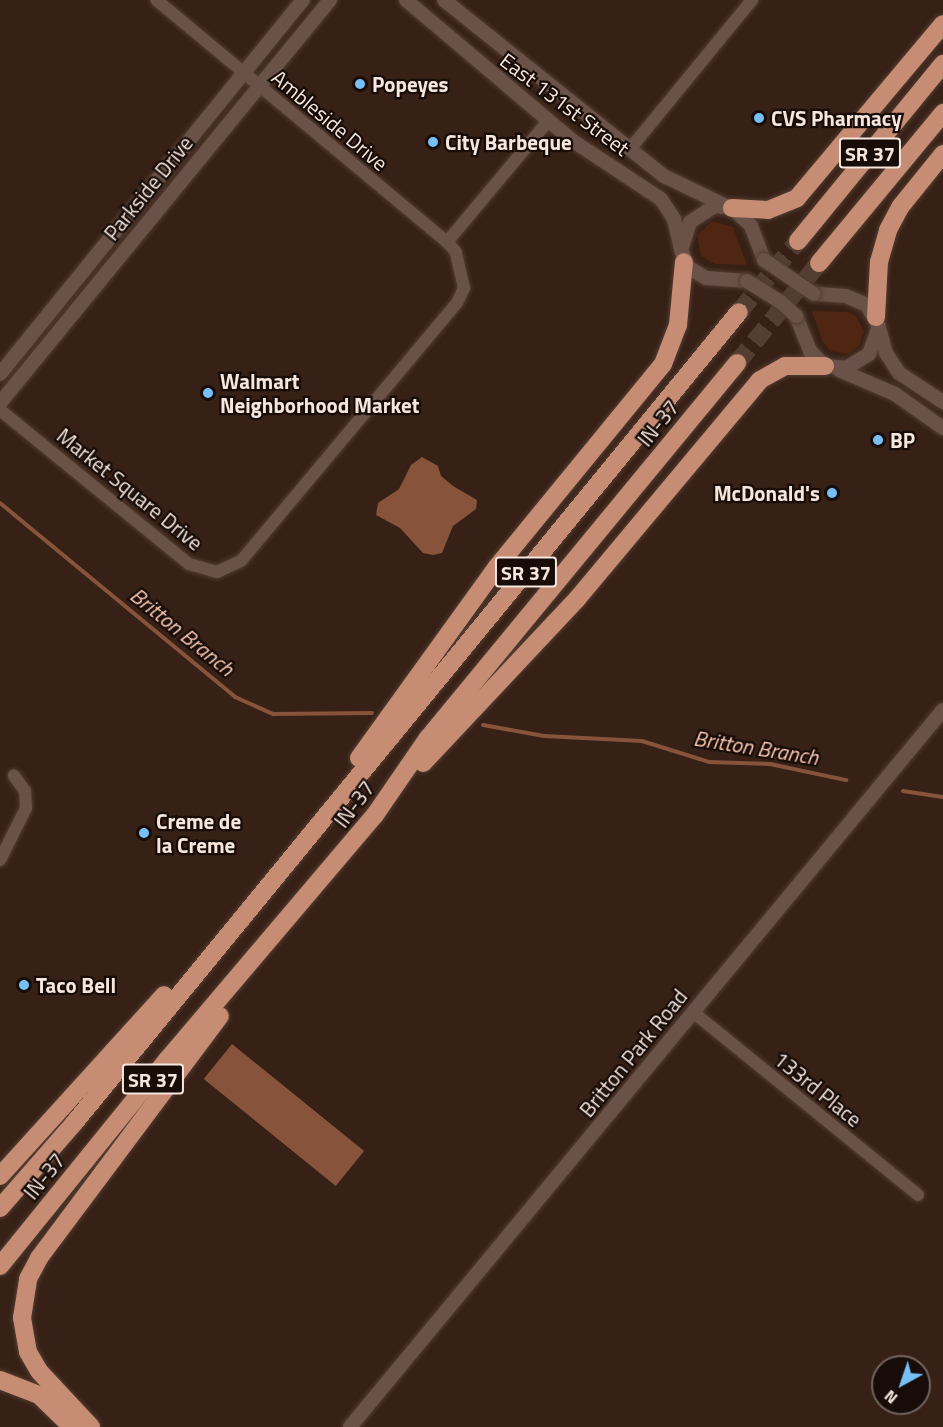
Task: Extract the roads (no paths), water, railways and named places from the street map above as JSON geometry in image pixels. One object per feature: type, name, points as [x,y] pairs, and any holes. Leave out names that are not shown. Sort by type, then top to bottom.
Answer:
[{"type":"highway","points":[[729,207],[768,210],[797,198],[943,24]]},
{"type":"highway","name":"SR 37","points":[[798,241],[943,64]]},
{"type":"highway","name":"SR 37","points":[[819,263],[943,113]]},
{"type":"highway","points":[[878,322],[879,262],[888,230],[901,206],[943,154]]},
{"type":"highway","points":[[314,831],[349,771],[496,568],[663,364],[680,319],[683,256]]},
{"type":"highway","name":"IN-37","points":[[0,1208],[314,831],[739,312]]},
{"type":"highway","name":"IN-37","points":[[0,1266],[167,1060],[310,895],[375,815],[428,738],[737,363]]},
{"type":"highway","points":[[375,815],[557,621],[760,380],[785,366],[831,368]]},
{"type":"highway","points":[[92,1427],[39,1371],[28,1352],[22,1303],[30,1273],[310,895]]},
{"type":"highway","points":[[0,1176],[168,991],[210,957]]},
{"type":"highway","points":[[0,1380],[39,1395],[72,1427]]},
{"type":"street","name":"Ambleside Drive","points":[[157,0],[447,242],[456,252],[463,279]]},
{"type":"street","name":"Parkside Drive","points":[[0,374],[303,0]]},
{"type":"street","name":"Parkside Drive","points":[[0,403],[330,0]]},
{"type":"street","name":"East 131st Street","points":[[406,0],[548,121],[661,199],[674,219],[683,256]]},
{"type":"street","name":"East 131st Street","points":[[444,0],[677,184],[729,207]]},
{"type":"street","points":[[630,149],[752,0]]},
{"type":"street","points":[[447,242],[548,121]]},
{"type":"street","points":[[943,402],[894,367],[878,322],[867,304],[855,298],[814,294],[764,260],[751,226],[729,207],[715,206],[695,217],[683,235],[683,256],[706,278],[747,281],[782,302],[796,316],[810,351],[831,368],[895,394],[943,428]]},
{"type":"street","name":"Market Square Drive","points":[[0,410],[189,564],[217,572],[241,561],[276,521],[457,303],[464,288],[463,279]]},
{"type":"street","points":[[831,368],[864,359],[875,344],[878,322]]},
{"type":"street","name":"Britton Park Road","points":[[353,1425],[943,710]]},
{"type":"street","points":[[0,860],[26,808],[25,791],[14,776]]},
{"type":"street","name":"133rd Place","points":[[693,1012],[918,1195]]},
{"type":"waterway","name":"Britton Branch","points":[[0,503],[235,697],[273,714],[372,713]]},
{"type":"waterway","name":"Britton Branch","points":[[483,725],[544,736],[642,741],[709,762],[770,764],[846,780]]},
{"type":"waterway","name":"Britton Branch","points":[[903,791],[943,797]]},
{"type":"tunnel","points":[[739,312],[798,241]]},
{"type":"tunnel","points":[[737,363],[819,263]]},
{"type":"place","name":"Popeyes","points":[[360,84]]},
{"type":"place","name":"CVS Pharmacy","points":[[759,118]]},
{"type":"place","name":"City Barbeque","points":[[433,142]]},
{"type":"place","name":"Walmart Neighborhood Market","points":[[208,393]]},
{"type":"place","name":"BP","points":[[878,440]]},
{"type":"place","name":"McDonald's","points":[[832,493]]},
{"type":"place","name":"Creme de la Creme","points":[[144,833]]},
{"type":"place","name":"Taco Bell","points":[[24,985]]}]
